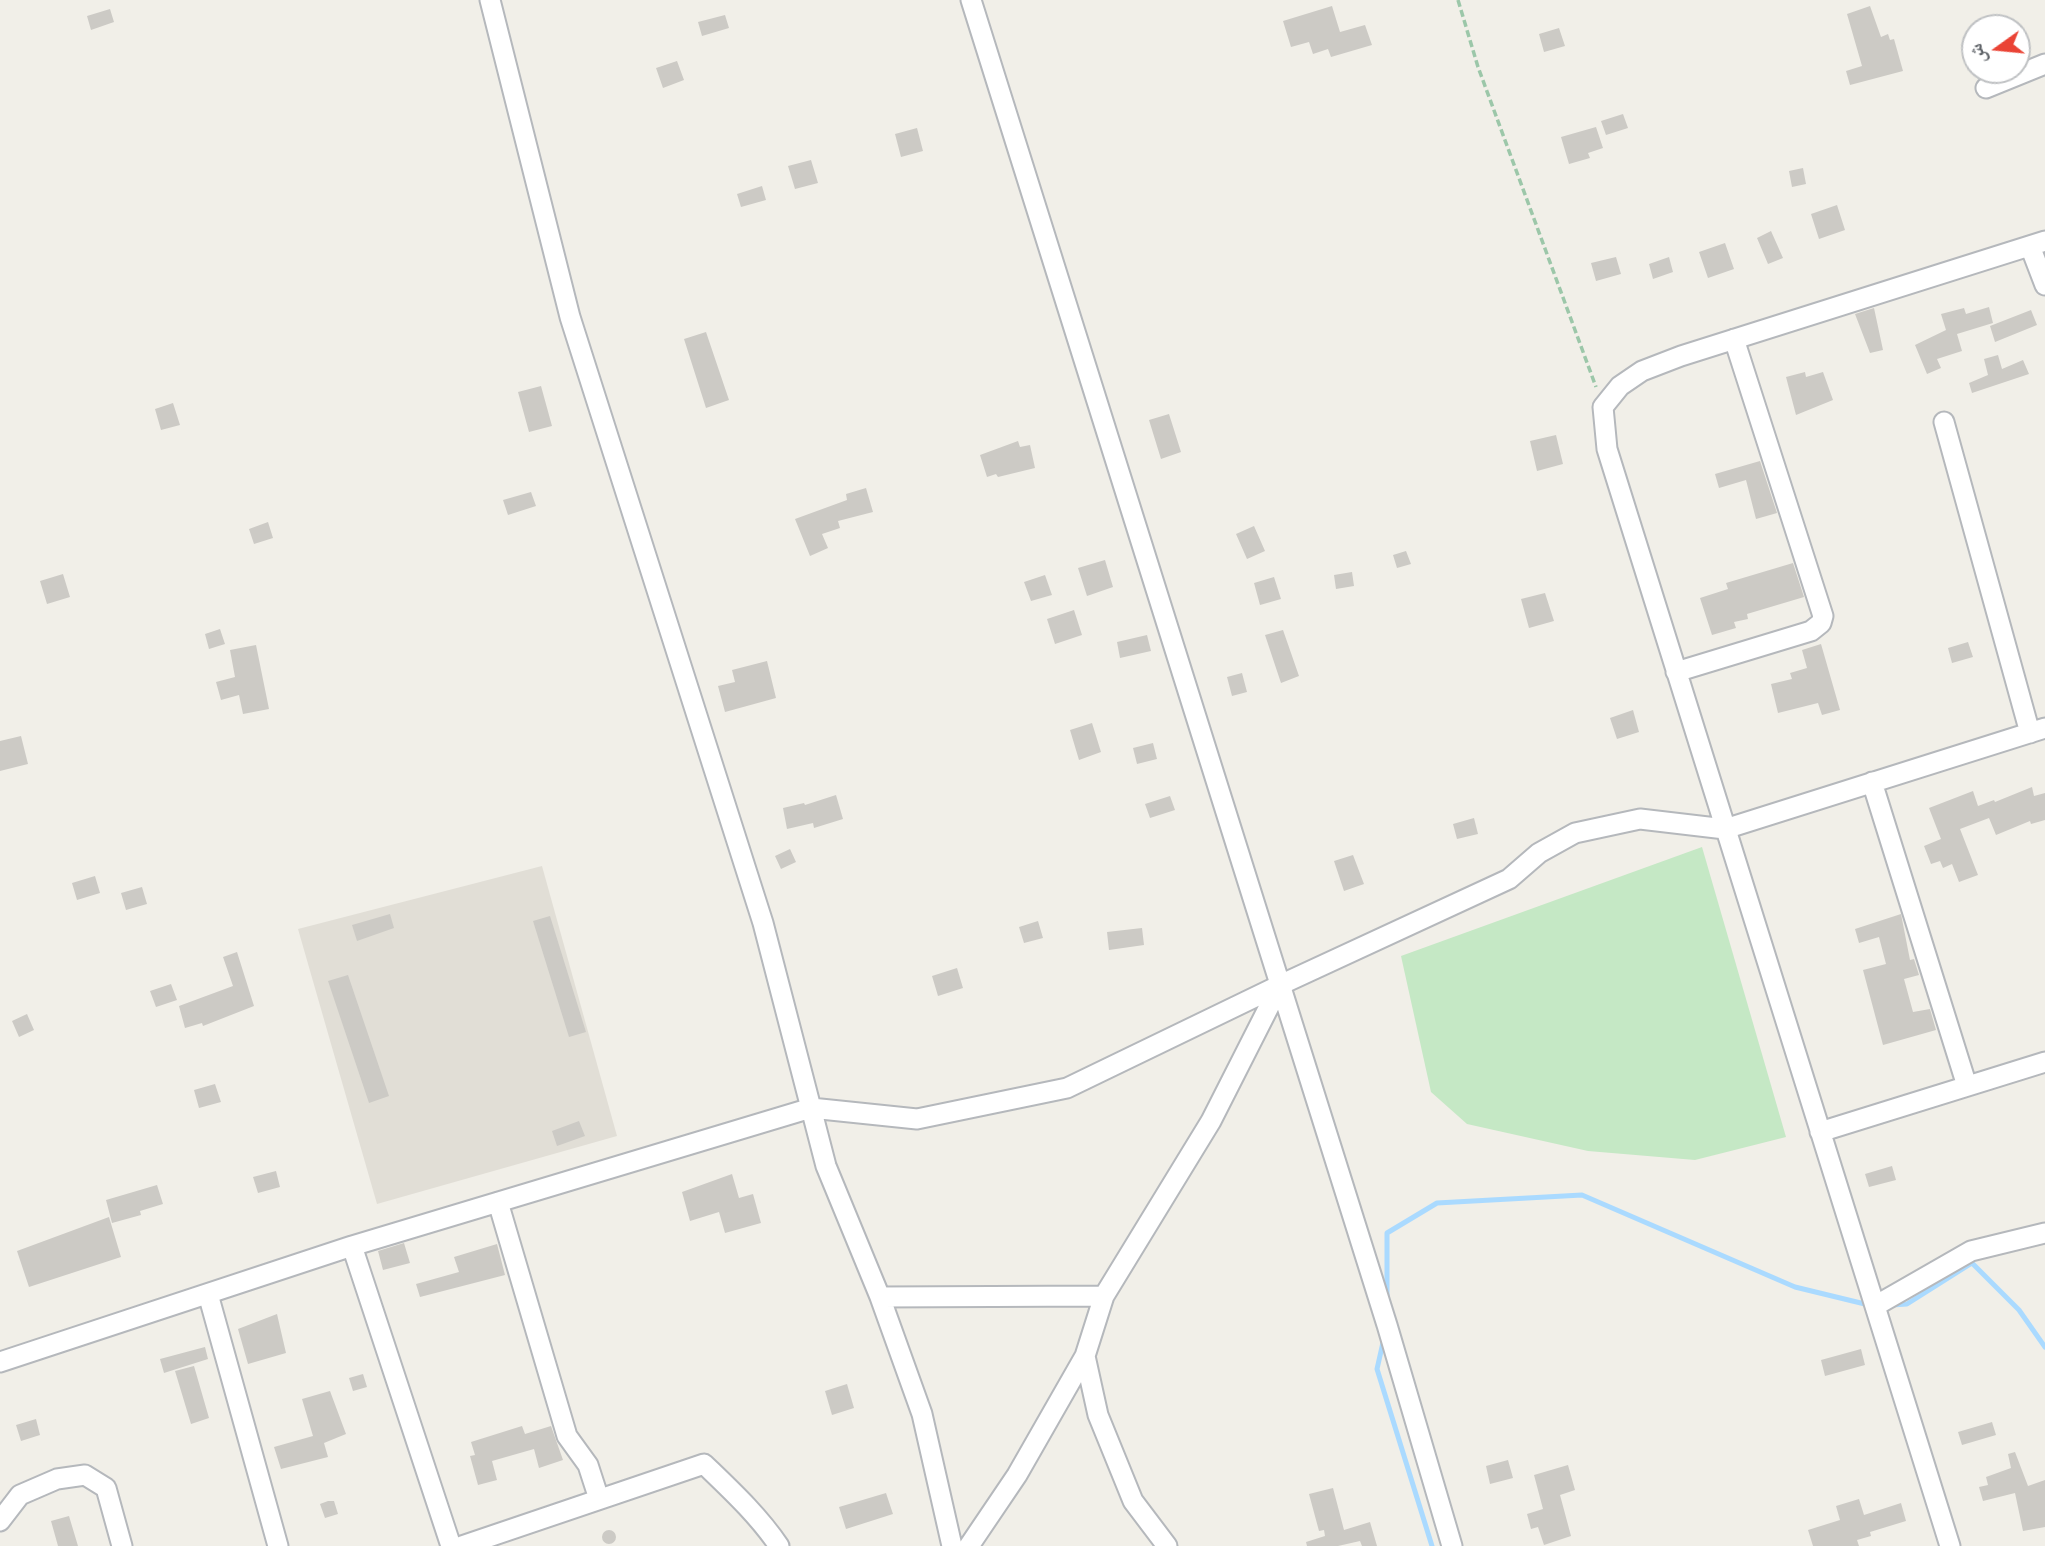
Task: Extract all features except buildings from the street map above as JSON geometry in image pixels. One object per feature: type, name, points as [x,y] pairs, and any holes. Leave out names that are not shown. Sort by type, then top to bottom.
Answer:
[{"type":"street","points":[[491,0],[570,317],[763,923],[826,1166],[880,1297],[922,1414],[952,1546]]},
{"type":"street","points":[[971,0],[1387,1325],[1452,1546]]},
{"type":"street","points":[[1986,88],[2045,64]]},
{"type":"street","points":[[1950,1546],[1607,449],[1603,407],[1620,386],[1642,372],[1734,339],[2038,243],[2045,285]]},
{"type":"street","points":[[1676,672],[1811,631],[1821,623],[1824,616],[1734,339]]},
{"type":"street","points":[[0,1362],[352,1246],[811,1108],[917,1119],[1067,1088],[1508,879],[1539,853],[1575,833],[1640,820],[1725,829],[2037,730],[1944,422]]},
{"type":"street","points":[[1872,782],[1968,1086]]},
{"type":"street","points":[[969,1546],[1017,1475],[1084,1356],[1104,1296],[1212,1121],[1280,985]]},
{"type":"street","points":[[1820,1132],[2045,1062]]},
{"type":"street","points":[[498,1202],[567,1436],[588,1465],[599,1499]]},
{"type":"street","points":[[1875,1306],[1971,1251],[2045,1233]]},
{"type":"street","points":[[352,1246],[451,1546]]},
{"type":"street","points":[[208,1294],[278,1546]]},
{"type":"street","points":[[880,1297],[1104,1296]]},
{"type":"street","points":[[1084,1356],[1098,1415],[1133,1501],[1167,1546]]},
{"type":"street","points":[[462,1546],[704,1464],[766,1526],[779,1546]]},
{"type":"street","points":[[0,1521],[20,1495],[57,1479],[85,1475],[106,1488],[122,1546]]},
{"type":"path","points":[[1458,0],[1478,67],[1603,407]]},
{"type":"shaded area","points":[[542,866],[617,1136],[377,1204],[298,929]]},
{"type":"green space","points":[[1702,847],[1786,1137],[1695,1160],[1588,1151],[1467,1124],[1431,1092],[1401,956]]},
{"type":"waterway","points":[[1387,1300],[1387,1233],[1437,1203],[1582,1195],[1795,1287],[1869,1305]]},
{"type":"waterway","points":[[1892,1305],[1907,1304],[1972,1263],[2019,1310],[2045,1347]]},
{"type":"waterway","points":[[1384,1338],[1377,1369],[1432,1546]]}]
